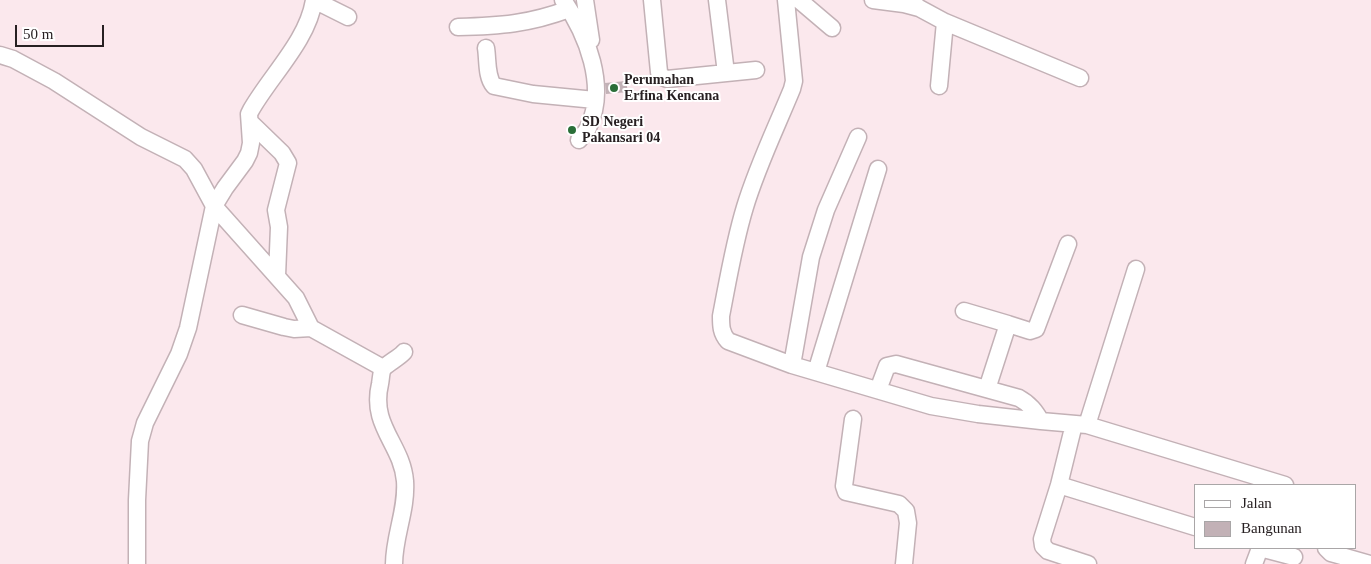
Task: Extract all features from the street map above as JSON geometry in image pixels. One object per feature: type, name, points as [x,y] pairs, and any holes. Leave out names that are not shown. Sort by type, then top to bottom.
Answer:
[{"type":"street","points":[[137,564],[137,500],[140,441],[145,423],[179,354],[188,328],[214,206],[224,188],[245,161],[248,153],[251,143],[250,110],[300,38],[310,18],[314,0],[348,17]]},
{"type":"street","points":[[579,140],[588,128],[598,99],[585,0]]},
{"type":"street","points":[[652,0],[660,76],[667,79],[756,70]]},
{"type":"street","points":[[718,0],[726,74]]},
{"type":"street","points":[[786,0],[794,81],[745,206],[729,274],[720,327],[723,336],[728,341],[792,365],[931,406],[1041,422],[1080,424],[1282,484]]},
{"type":"street","points":[[799,0],[832,28]]},
{"type":"street","points":[[873,0],[914,4],[945,22],[1080,78]]},
{"type":"street","points":[[458,27],[522,24],[543,19],[566,5],[582,32],[598,99]]},
{"type":"street","points":[[939,86],[945,22]]},
{"type":"street","points":[[486,48],[491,82],[494,86],[533,94],[598,99]]},
{"type":"street","points":[[0,55],[54,81],[141,137],[185,159],[194,169],[214,206],[296,298],[311,328]]},
{"type":"street","points":[[251,123],[282,153],[288,163],[276,210],[279,227],[277,276]]},
{"type":"street","points":[[792,365],[811,258],[826,210],[858,137]]},
{"type":"street","points":[[816,372],[878,169]]},
{"type":"street","points":[[964,311],[1030,331],[1036,329],[1068,244]]},
{"type":"street","points":[[1088,564],[1048,551],[1043,546],[1042,539],[1080,424],[1136,269]]},
{"type":"street","points":[[242,315],[294,329],[311,328],[383,368]]},
{"type":"street","points":[[987,389],[1008,324]]},
{"type":"street","points":[[394,564],[398,534],[406,500],[405,478],[399,460],[382,424],[377,395],[383,368],[404,352]]},
{"type":"street","points":[[878,390],[887,366],[896,364],[1019,398],[1027,402],[1034,409],[1041,422]]},
{"type":"street","points":[[853,419],[844,486],[846,492],[898,504],[906,511],[908,523],[904,564]]},
{"type":"street","points":[[1059,485],[1194,527]]},
{"type":"street","points":[[1254,564],[1260,549]]},
{"type":"street","points":[[1264,549],[1294,557]]},
{"type":"street","points":[[1326,549],[1331,553],[1370,564]]},
{"type":"building","name":"Perumahan Erfina Kencana","points":[[626,81],[628,92],[606,94],[605,83]]},
{"type":"place","name":"Perumahan Erfina Kencana","points":[[614,88]]},
{"type":"place","name":"SD Negeri Pakansari 04","points":[[572,130]]}]
